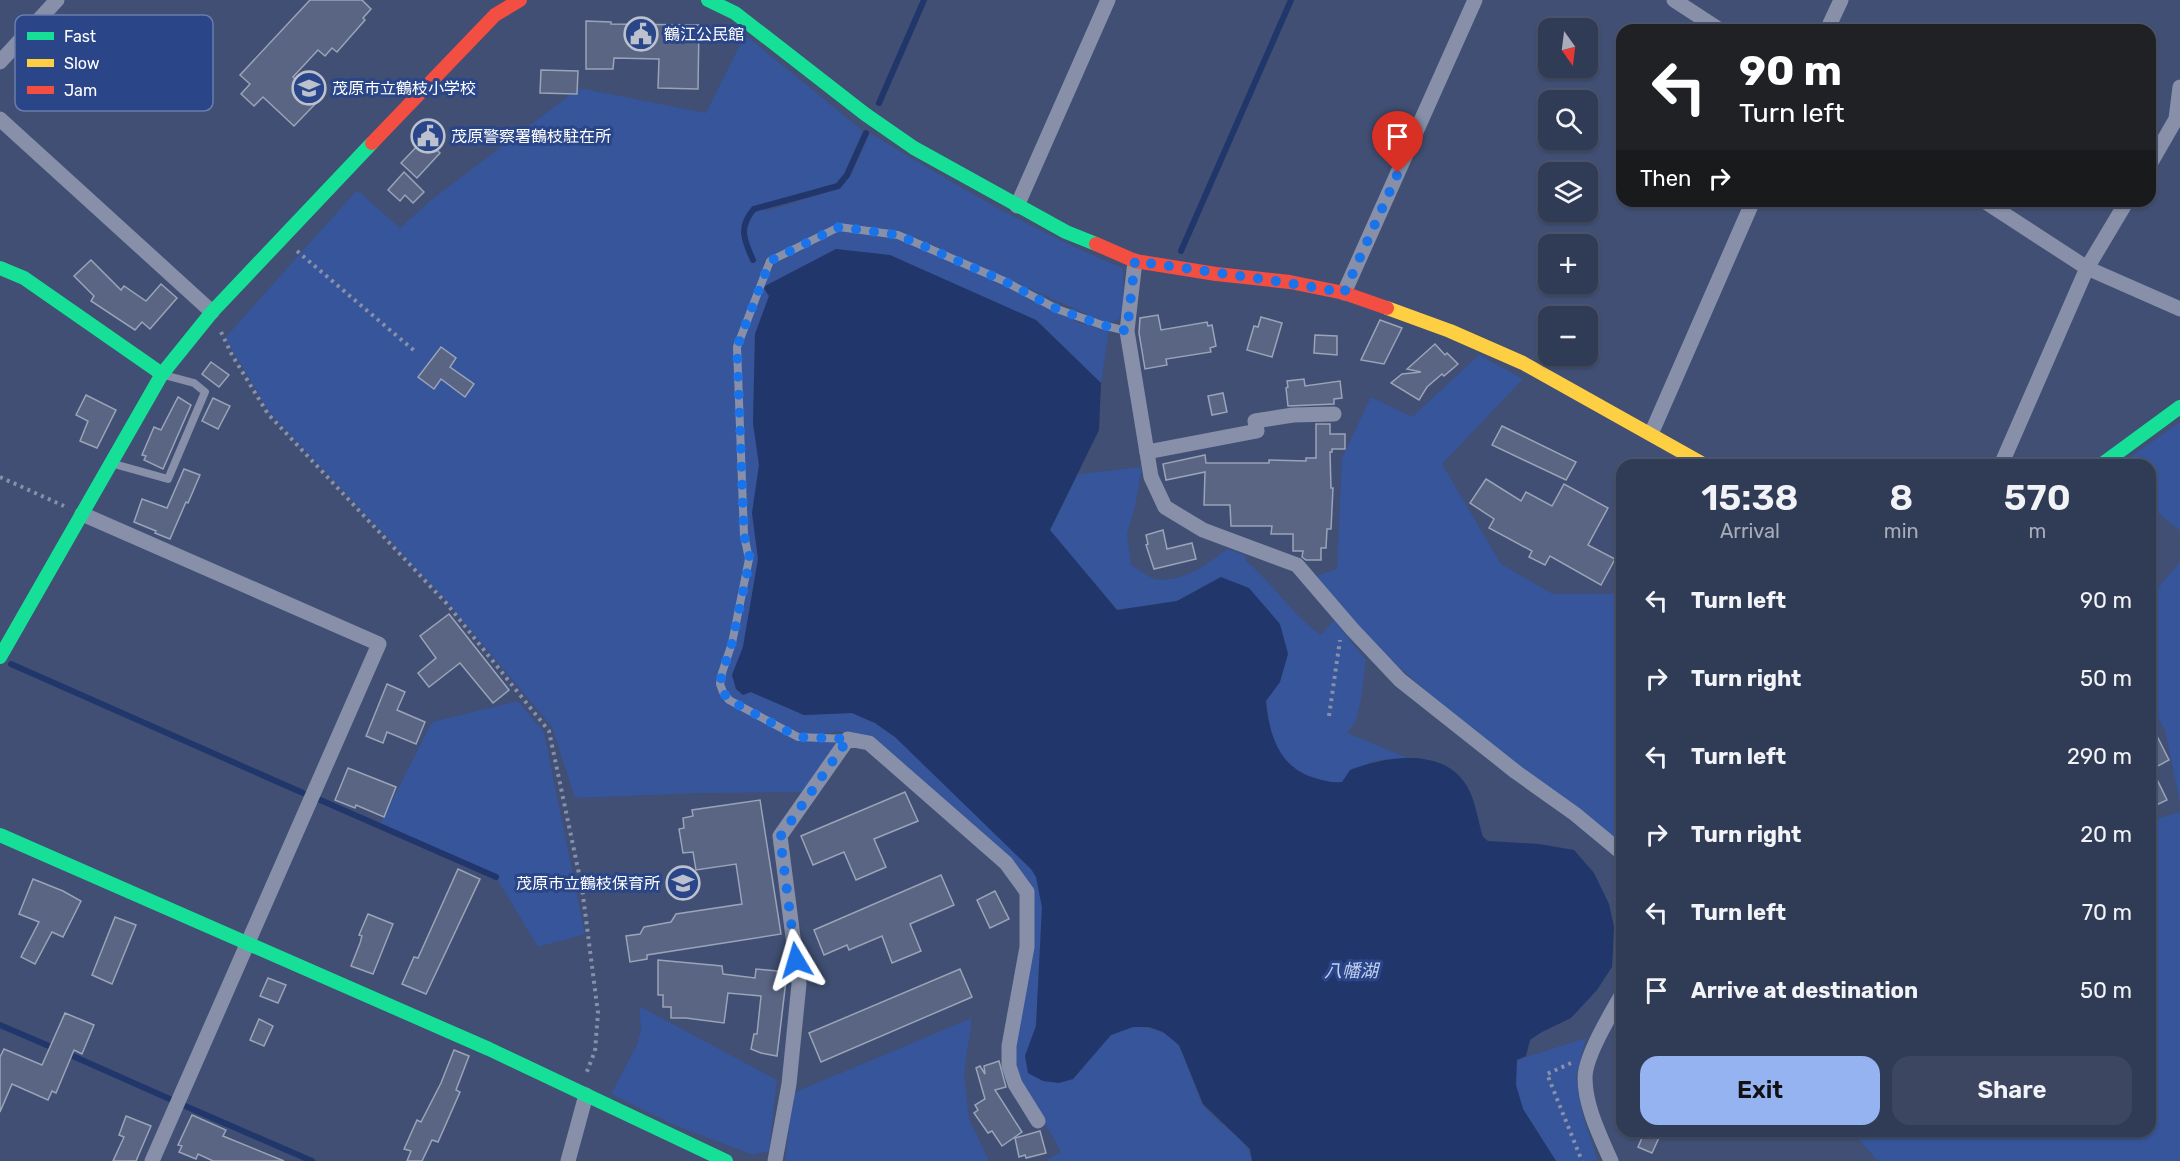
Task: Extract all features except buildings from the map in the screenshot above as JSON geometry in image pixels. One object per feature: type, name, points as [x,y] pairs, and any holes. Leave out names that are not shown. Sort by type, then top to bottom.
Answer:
[{"type":"main road","points":[[0,657],[162,374],[212,312],[448,62],[495,15],[520,0]]},
{"type":"main road","points":[[708,0],[738,6],[865,114],[914,148],[1066,232],[1135,261],[1216,274],[1290,282],[1344,293],[1450,331],[1523,363],[1695,459]]},
{"type":"main road","points":[[0,268],[24,278],[162,374]]},
{"type":"main road","points":[[2109,459],[2180,407]]},
{"type":"main road","points":[[0,835],[248,942],[726,1161]]},
{"type":"street","points":[[43,15],[57,0]]},
{"type":"street","points":[[1017,206],[1108,0]]},
{"type":"street","points":[[1344,293],[1475,0]]},
{"type":"street","points":[[1674,0],[1711,24]]},
{"type":"street","points":[[1830,24],[1840,0]]},
{"type":"street","points":[[0,62],[15,46]]},
{"type":"street","points":[[2156,154],[2176,119],[2180,87]]},
{"type":"street","points":[[0,119],[212,312]]},
{"type":"street","points":[[1651,434],[1750,207]]},
{"type":"street","points":[[1993,207],[2087,268],[2180,309]]},
{"type":"street","points":[[2004,459],[2087,268],[2123,207]]},
{"type":"street","points":[[1135,261],[1127,331],[1151,477],[1165,507],[1203,530],[1297,565],[1400,680],[1616,848]]},
{"type":"street","points":[[1147,452],[1257,431],[1255,422],[1293,415],[1334,414]]},
{"type":"street","points":[[82,514],[379,644],[152,1161]]},
{"type":"street","points":[[775,1161],[789,1084],[799,984],[780,837],[848,739],[869,743],[1006,863],[1027,892],[1027,947],[1009,1046],[1009,1066],[1015,1084],[1038,1121]]},
{"type":"street","points":[[1611,1161],[1592,1118],[1584,1077],[1591,1054],[1616,1006]]},
{"type":"street","points":[[568,1161],[583,1094]]},
{"type":"lane","points":[[848,739],[798,737],[729,700],[720,684],[732,643],[750,559],[744,535],[737,347],[770,261],[839,227],[898,235],[1004,281],[1057,309],[1127,331]]},
{"type":"lane","points":[[111,463],[168,479],[205,392],[194,383],[162,374]]},
{"type":"path","points":[[297,251],[417,353]]},
{"type":"path","points":[[212,312],[232,355],[268,414],[447,604],[549,731],[582,888],[598,1013],[595,1051],[583,1094]]},
{"type":"path","points":[[0,477],[82,514]]},
{"type":"path","points":[[1329,716],[1340,641],[1340,615]]},
{"type":"path","points":[[1582,1161],[1547,1074],[1591,1054]]},
{"type":"shaded area","points":[[745,35],[863,131],[842,178],[835,184],[767,204],[766,211],[841,188],[851,175],[870,133],[1025,223],[1123,268],[1124,313],[1118,320],[1106,323],[901,231],[839,223],[764,260],[763,285],[775,264],[839,231],[897,239],[999,283],[1079,323],[1109,331],[1101,383],[1036,320],[763,287],[769,296],[755,334],[753,423],[759,465],[752,513],[758,559],[743,647],[732,675],[750,692],[804,715],[852,713],[875,723],[895,737],[1031,869],[1036,877],[1042,907],[1036,1026],[1025,1056],[1073,1079],[1104,1041],[1117,1031],[1136,1027],[1166,1034],[1179,1047],[1202,1103],[1215,1118],[1238,1137],[1249,1152],[1252,1161],[1045,1161],[1061,1152],[1025,1089],[1014,1048],[1033,894],[876,740],[837,731],[825,734],[837,747],[803,792],[575,798],[552,727],[443,597],[270,413],[225,338],[357,190],[400,228],[430,201],[579,88],[706,113]]},
{"type":"shaded area","points":[[1479,355],[1523,379],[1442,464],[1501,564],[1553,594],[1616,594],[1616,841],[1452,714],[1390,659],[1346,615],[1316,576],[1337,569],[1342,458],[1371,397],[1412,417]]},
{"type":"shaded area","points":[[2180,422],[2180,531],[2156,511],[2156,459],[2128,459]]},
{"type":"shaded area","points":[[1142,467],[1135,507],[1127,534],[1131,565],[1152,578],[1165,579],[1194,571],[1227,549],[1245,555],[1245,560],[1311,627],[1321,635],[1334,620],[1366,660],[1356,721],[1347,733],[1408,758],[1371,762],[1344,781],[1337,783],[1304,774],[1285,759],[1278,750],[1270,727],[1266,700],[1280,682],[1221,577],[1177,601],[1117,610],[1050,530],[1078,474]]},
{"type":"shaded area","points":[[2180,562],[2180,803],[2165,730],[2156,715],[2156,590]]},
{"type":"shaded area","points":[[518,701],[544,732],[585,934],[538,947],[496,877],[379,826],[432,722]]},
{"type":"shaded area","points":[[2180,812],[2180,1161],[1878,1161],[1856,1137],[2156,1137],[2156,819]]},
{"type":"shaded area","points":[[639,1006],[777,1080],[769,1151],[753,1155],[672,1124],[611,1094],[637,1045],[641,1029]]},
{"type":"shaded area","points":[[972,1018],[964,1074],[969,1119],[989,1161],[785,1161],[793,1093]]},
{"type":"shaded area","points":[[1586,1038],[1576,1077],[1583,1116],[1598,1161],[1556,1161],[1523,1109],[1516,1085],[1517,1060]]},
{"type":"water","name":"八幡湖","points":[[836,249],[890,255],[1036,320],[1101,383],[1099,430],[1050,530],[1117,610],[1177,601],[1221,577],[1249,588],[1280,624],[1288,654],[1280,682],[1266,701],[1273,737],[1284,758],[1293,766],[1315,778],[1328,782],[1342,782],[1350,770],[1380,761],[1397,758],[1430,760],[1458,775],[1468,788],[1483,837],[1488,841],[1539,844],[1574,850],[1594,873],[1609,904],[1614,927],[1612,967],[1597,990],[1571,1018],[1530,1040],[1526,1056],[1517,1060],[1516,1085],[1523,1109],[1556,1161],[1252,1161],[1250,1149],[1203,1104],[1179,1045],[1163,1032],[1149,1027],[1133,1027],[1111,1035],[1073,1079],[1059,1083],[1043,1081],[1028,1073],[1025,1056],[1036,1026],[1042,907],[1036,877],[1031,869],[895,737],[875,723],[852,713],[804,715],[751,692],[743,695],[736,689],[732,675],[743,647],[758,559],[752,513],[759,465],[753,423],[755,334],[769,296],[763,287]]},
{"type":"waterway","points":[[879,103],[924,0]]},
{"type":"waterway","points":[[1181,251],[1291,0]]},
{"type":"waterway","points":[[753,260],[747,246],[744,228],[754,209],[838,186],[847,175],[866,133]]},
{"type":"waterway","points":[[11,664],[303,793]]},
{"type":"waterway","points":[[318,799],[496,877]]},
{"type":"waterway","points":[[0,1025],[56,1049]]},
{"type":"waterway","points":[[66,1053],[172,1100]]},
{"type":"waterway","points":[[183,1105],[312,1161]]},
{"type":"traffic: fast","points":[[708,0],[735,13],[865,114],[914,148],[1066,232],[1096,244]]},
{"type":"traffic: fast","points":[[0,657],[162,374],[212,312],[372,143]]},
{"type":"traffic: fast","points":[[0,268],[24,278],[162,374]]},
{"type":"traffic: fast","points":[[2109,459],[2180,407]]},
{"type":"traffic: fast","points":[[0,835],[489,1049],[726,1161]]},
{"type":"traffic: slow","points":[[1387,308],[1450,331],[1523,363],[1694,459]]},
{"type":"traffic: jam","points":[[372,143],[495,15],[520,0]]},
{"type":"traffic: jam","points":[[1096,244],[1135,261],[1216,274],[1290,282],[1344,293],[1387,308]]},
{"type":"place","name":"鶴江公民館","points":[[641,34]]},
{"type":"place","name":"茂原市立鶴枝小学校","points":[[309,88]]},
{"type":"place","name":"茂原警察署鶴枝駐在所","points":[[428,136]]},
{"type":"place","name":"茂原市立鶴枝保育所","points":[[683,883]]},
{"type":"route","points":[[796,960],[780,837],[848,739],[798,737],[729,700],[720,684],[732,643],[750,559],[744,535],[737,347],[770,261],[839,227],[898,235],[1004,281],[1057,309],[1127,331],[1135,261],[1216,274],[1290,282],[1344,293],[1398,173]]}]
